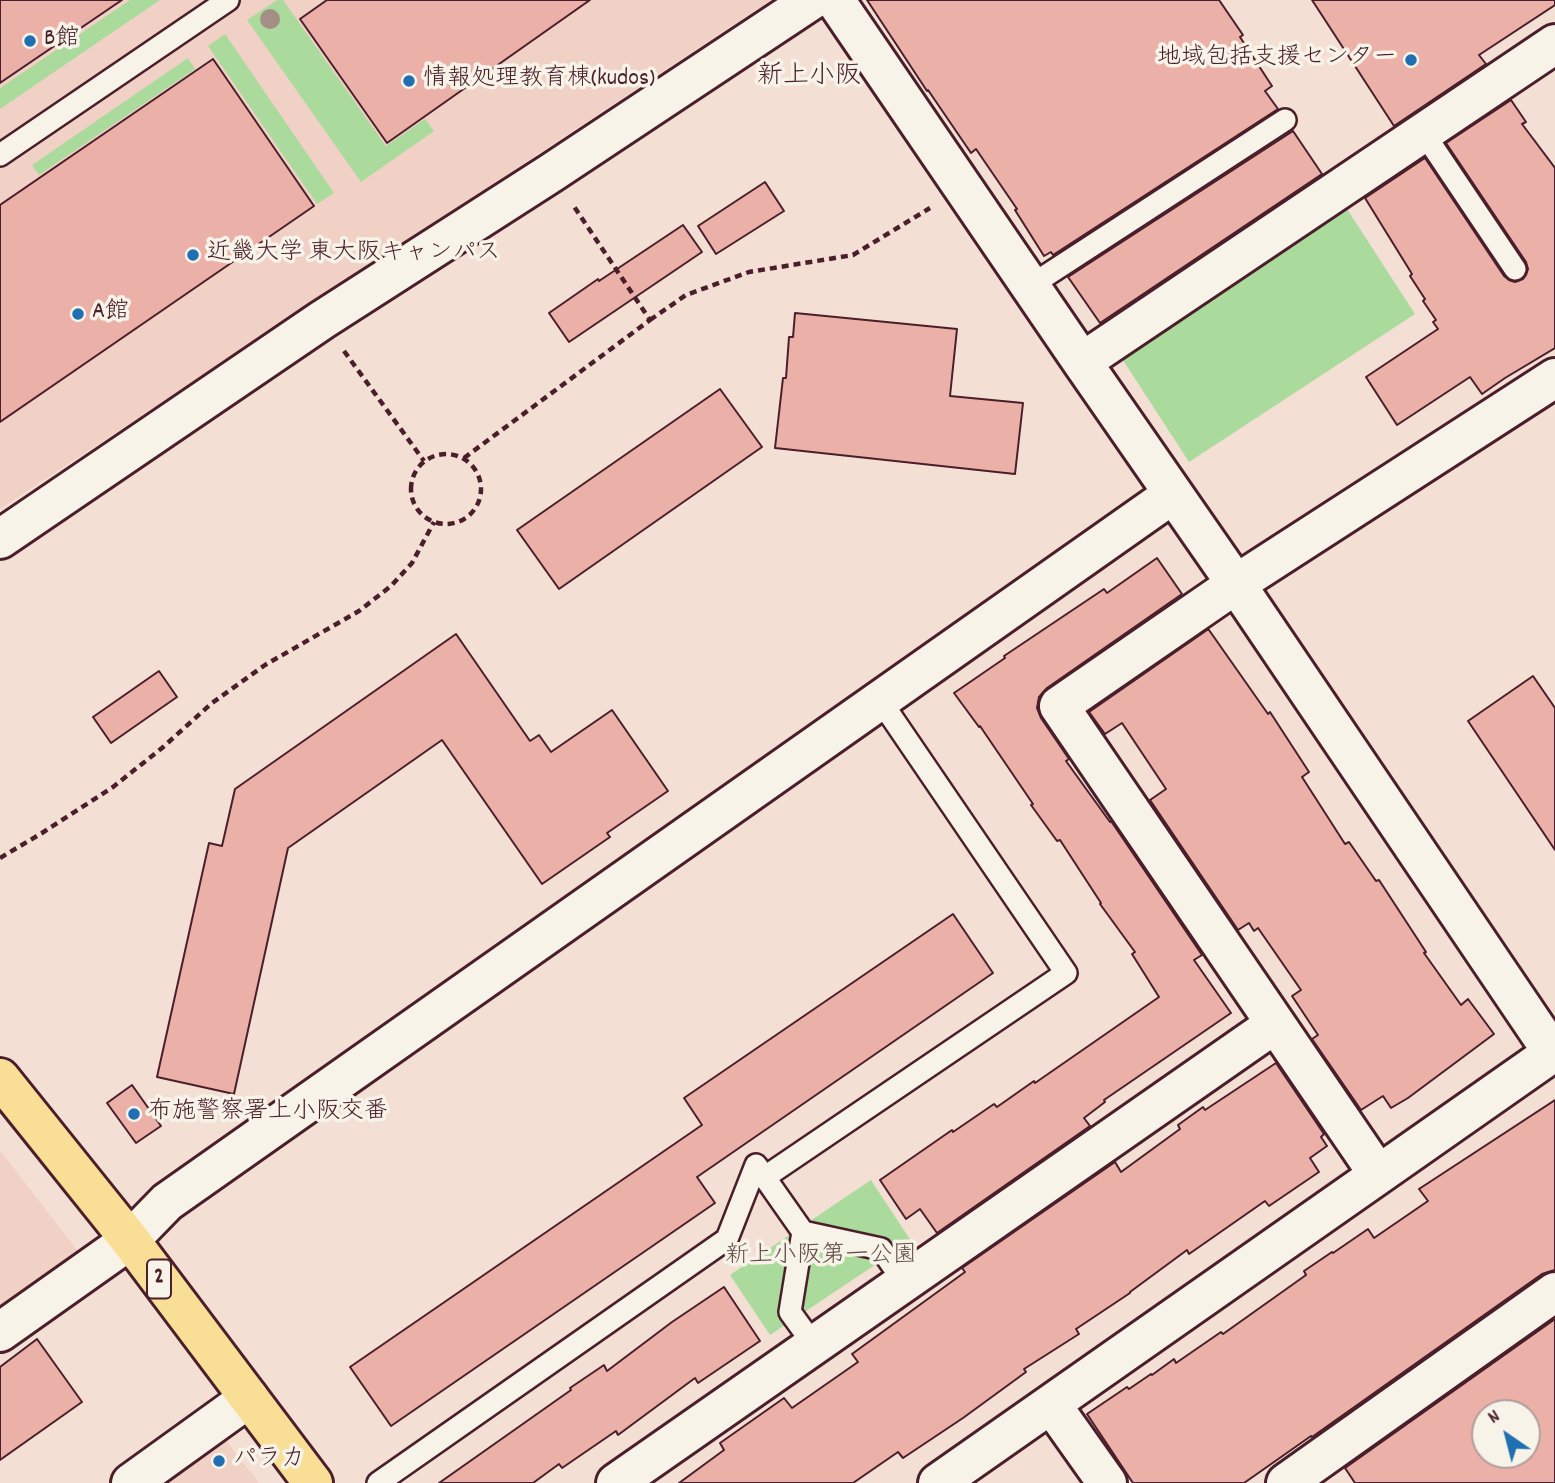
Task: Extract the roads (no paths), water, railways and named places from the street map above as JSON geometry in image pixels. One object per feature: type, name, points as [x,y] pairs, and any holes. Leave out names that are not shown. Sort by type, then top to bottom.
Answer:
[{"type":"main road","name":"2","points":[[0,1078],[130,1240],[313,1483]]},
{"type":"street","points":[[0,539],[322,320],[551,173],[812,0]]},
{"type":"street","points":[[835,0],[1554,1052],[938,1483]]},
{"type":"street","points":[[1082,362],[1555,44]]},
{"type":"street","points":[[1378,1174],[1059,706],[1236,584],[1555,378]]},
{"type":"street","points":[[0,1332],[130,1240],[167,1202],[1173,494]]},
{"type":"street","points":[[616,1483],[1275,1024]]},
{"type":"street","points":[[1286,1483],[1555,1292]]},
{"type":"street","points":[[131,1483],[249,1398]]},
{"type":"street","points":[[1051,1404],[1107,1483]]},
{"type":"lane","points":[[0,155],[228,0]]},
{"type":"lane","points":[[1030,286],[1285,120]]},
{"type":"lane","points":[[1423,132],[1515,269]]},
{"type":"lane","points":[[765,1177],[1066,973],[880,700]]},
{"type":"lane","points":[[378,1483],[727,1239],[756,1165],[803,1232],[880,1249],[904,1282]]},
{"type":"lane","points":[[803,1232],[790,1312],[814,1345]]},
{"type":"place","name":"B館","points":[[30,41]]},
{"type":"place","name":"地域包括支援センター","points":[[1411,60]]},
{"type":"place","name":"情報処理教育棟(kudos)","points":[[409,81]]},
{"type":"place","name":"近畿大学 東大阪キャンパス","points":[[193,255]]},
{"type":"place","name":"A館","points":[[78,314]]},
{"type":"place","name":"布施警察署上小阪交番","points":[[134,1114]]},
{"type":"place","name":"パラカ","points":[[219,1461]]},
{"type":"district","name":"新上小阪","points":[[809,78]]},
{"type":"park label","name":"新上小阪第一公園","points":[[821,1258]]}]
